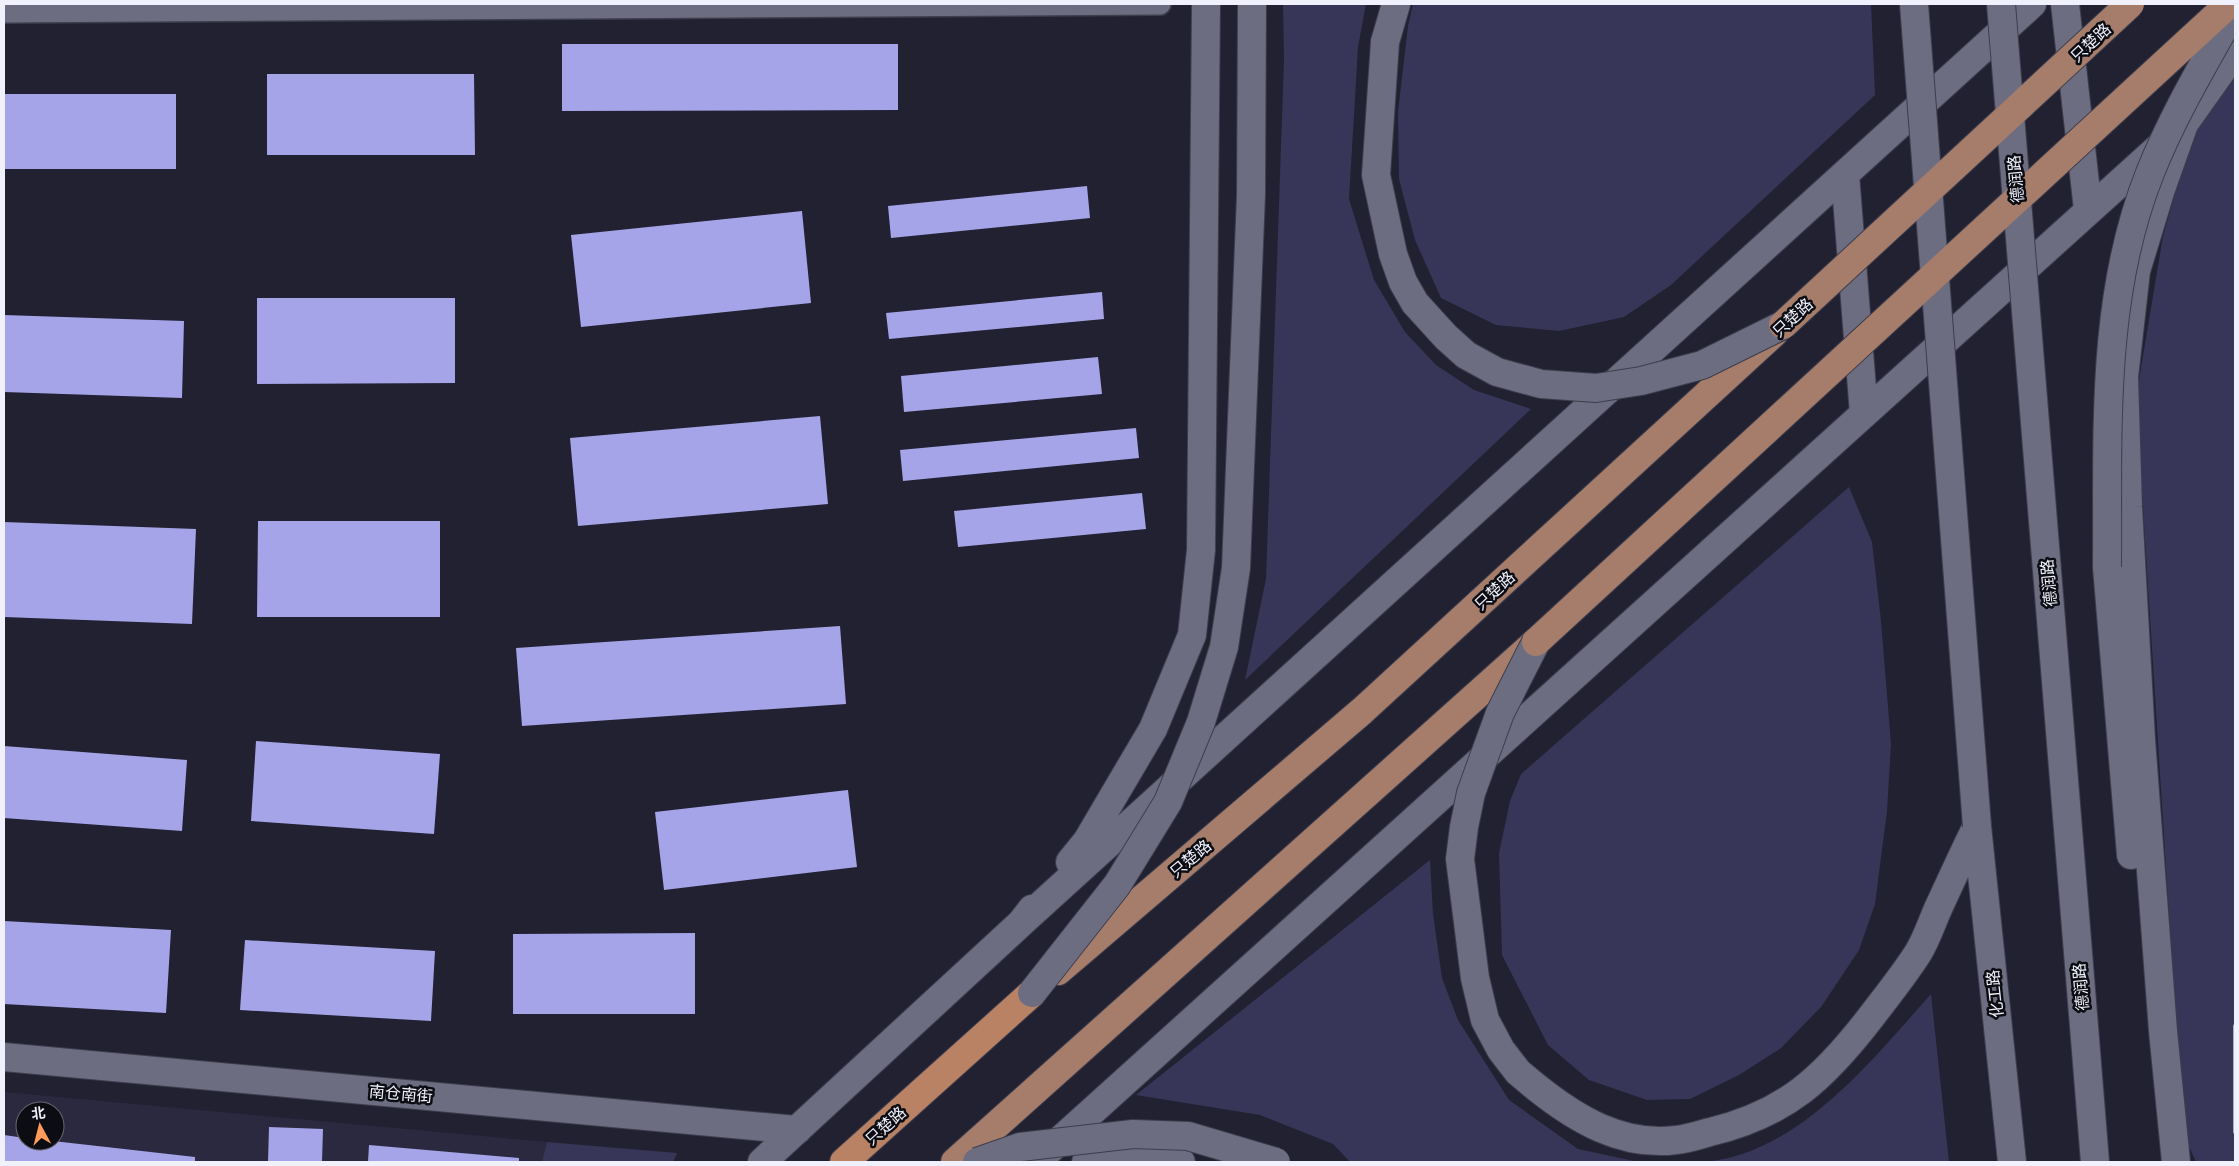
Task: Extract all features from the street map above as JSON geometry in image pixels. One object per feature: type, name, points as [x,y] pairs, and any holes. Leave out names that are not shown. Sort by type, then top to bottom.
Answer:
[{"type":"highway","name":"只楚路","points":[[844,1162],[1032,993]]},
{"type":"main road","points":[[1021,923],[1087,841],[1153,729],[1192,635],[1201,550],[1206,4]]},
{"type":"main road","points":[[1032,993],[1117,885],[1168,802],[1201,722],[1224,647],[1236,568],[1251,196],[1252,4]]},
{"type":"main road","points":[[1396,4],[1384,42],[1376,175],[1393,254],[1403,282],[1422,310],[1446,337],[1466,355],[1497,372],[1540,384],[1596,388],[1641,381],[1702,365],[1783,325]]},
{"type":"main road","points":[[1536,642],[1500,713],[1471,793],[1464,827],[1460,859],[1475,978],[1485,1020],[1501,1050],[1518,1072],[1566,1111],[1598,1128],[1623,1137],[1649,1141],[1677,1140],[1747,1122],[1781,1106],[1809,1086],[1842,1055],[1919,951],[1977,826],[1914,4]]},
{"type":"main road","name":"德润路","points":[[2001,4],[2094,1162]]},
{"type":"main road","points":[[762,1162],[1021,923],[2032,4]]},
{"type":"main road","points":[[2065,4],[2088,210]]},
{"type":"main road","name":"只楚路","points":[[1032,993],[1362,711],[2130,4]]},
{"type":"main road","points":[[955,1162],[1536,642],[2229,4]]},
{"type":"main road","points":[[2161,1162],[2120,746],[2107,567],[2108,404],[2113,324],[2124,264],[2149,175],[2176,114],[2235,8]]},
{"type":"main road","points":[[1036,1162],[2184,124],[2235,52]]},
{"type":"main road","points":[[2176,1162],[2163,1031],[2141,738],[2128,507],[2124,377],[2136,271],[2161,189],[2184,124]]},
{"type":"main road","points":[[1845,174],[1864,414]]},
{"type":"main road","name":"化工路","points":[[1977,826],[2012,1162]]},
{"type":"main road","name":"南仓南街","points":[[4,1057],[798,1130]]},
{"type":"main road","points":[[976,1162],[1020,1147],[1133,1134],[1188,1136],[1276,1162]]},
{"type":"main road","points":[[1086,1162],[1128,1154],[1181,1162]]},
{"type":"lane","points":[[4,12],[1160,4]]},
{"type":"shaded area","points":[[1283,4],[1366,4],[1358,47],[1349,199],[1374,280],[1405,332],[1436,365],[1474,390],[1531,409],[1245,680],[1266,579],[1284,60]]},
{"type":"shaded area","points":[[1413,4],[1871,4],[1875,95],[1671,285],[1624,317],[1559,331],[1496,325],[1441,298],[1415,240],[1399,179],[1398,112],[1408,26]]},
{"type":"shaded area","points":[[2235,65],[2235,1162],[2196,1162],[2183,1133],[2136,398],[2163,236],[2190,141]]},
{"type":"shaded area","points":[[1849,487],[1872,542],[1881,621],[1891,744],[1887,811],[1875,904],[1859,950],[1821,1007],[1781,1048],[1739,1075],[1690,1099],[1647,1100],[1589,1080],[1548,1045],[1502,955],[1499,853],[1510,801],[1521,774]]},
{"type":"shaded area","points":[[1430,860],[1433,914],[1442,978],[1458,1020],[1509,1100],[1578,1149],[1639,1162],[1350,1162],[1333,1144],[1260,1115],[1136,1095]]},
{"type":"shaded area","points":[[1931,994],[1949,1162],[1702,1162],[1737,1156],[1770,1142],[1801,1124],[1858,1075]]},
{"type":"shaded area","points":[[4,1092],[547,1142],[542,1162],[4,1162]]},
{"type":"shaded area","points":[[547,1142],[677,1153],[673,1162],[542,1162]]},
{"type":"building","points":[[562,44],[898,44],[898,110],[562,111]]},
{"type":"building","points":[[267,74],[474,74],[475,155],[267,155]]},
{"type":"building","points":[[4,94],[176,94],[176,169],[4,169]]},
{"type":"building","points":[[1087,186],[1090,218],[891,238],[888,206]]},
{"type":"building","points":[[802,211],[811,303],[581,327],[571,235]]},
{"type":"building","points":[[1102,292],[1104,319],[889,339],[886,313]]},
{"type":"building","points":[[257,298],[455,298],[455,383],[257,384]]},
{"type":"building","points":[[4,315],[184,321],[182,398],[4,392]]},
{"type":"building","points":[[1098,357],[1102,394],[904,412],[901,376]]},
{"type":"building","points":[[820,416],[828,504],[578,526],[570,438]]},
{"type":"building","points":[[1136,428],[1139,458],[903,481],[900,450]]},
{"type":"building","points":[[1142,493],[1146,529],[958,547],[954,511]]},
{"type":"building","points":[[258,521],[440,521],[440,617],[257,617]]},
{"type":"building","points":[[4,522],[196,529],[192,624],[4,617]]},
{"type":"building","points":[[840,626],[846,704],[522,726],[516,648]]},
{"type":"building","points":[[256,741],[440,754],[434,834],[251,821]]},
{"type":"building","points":[[4,746],[187,760],[182,831],[4,818]]},
{"type":"building","points":[[848,790],[857,867],[664,890],[655,812]]},
{"type":"building","points":[[4,921],[171,930],[166,1013],[4,1004]]},
{"type":"building","points":[[695,933],[695,1014],[513,1014],[513,934]]},
{"type":"building","points":[[245,940],[435,951],[431,1021],[240,1010]]},
{"type":"building","points":[[269,1127],[323,1129],[322,1162],[268,1162]]},
{"type":"building","points":[[4,1135],[15,1137],[15,1151],[65,1151],[65,1142],[195,1157],[195,1162],[4,1162]]},
{"type":"building","points":[[369,1145],[519,1158],[519,1162],[368,1162]]},
{"type":"railway","points":[[2235,1026],[2235,1132]]}]
